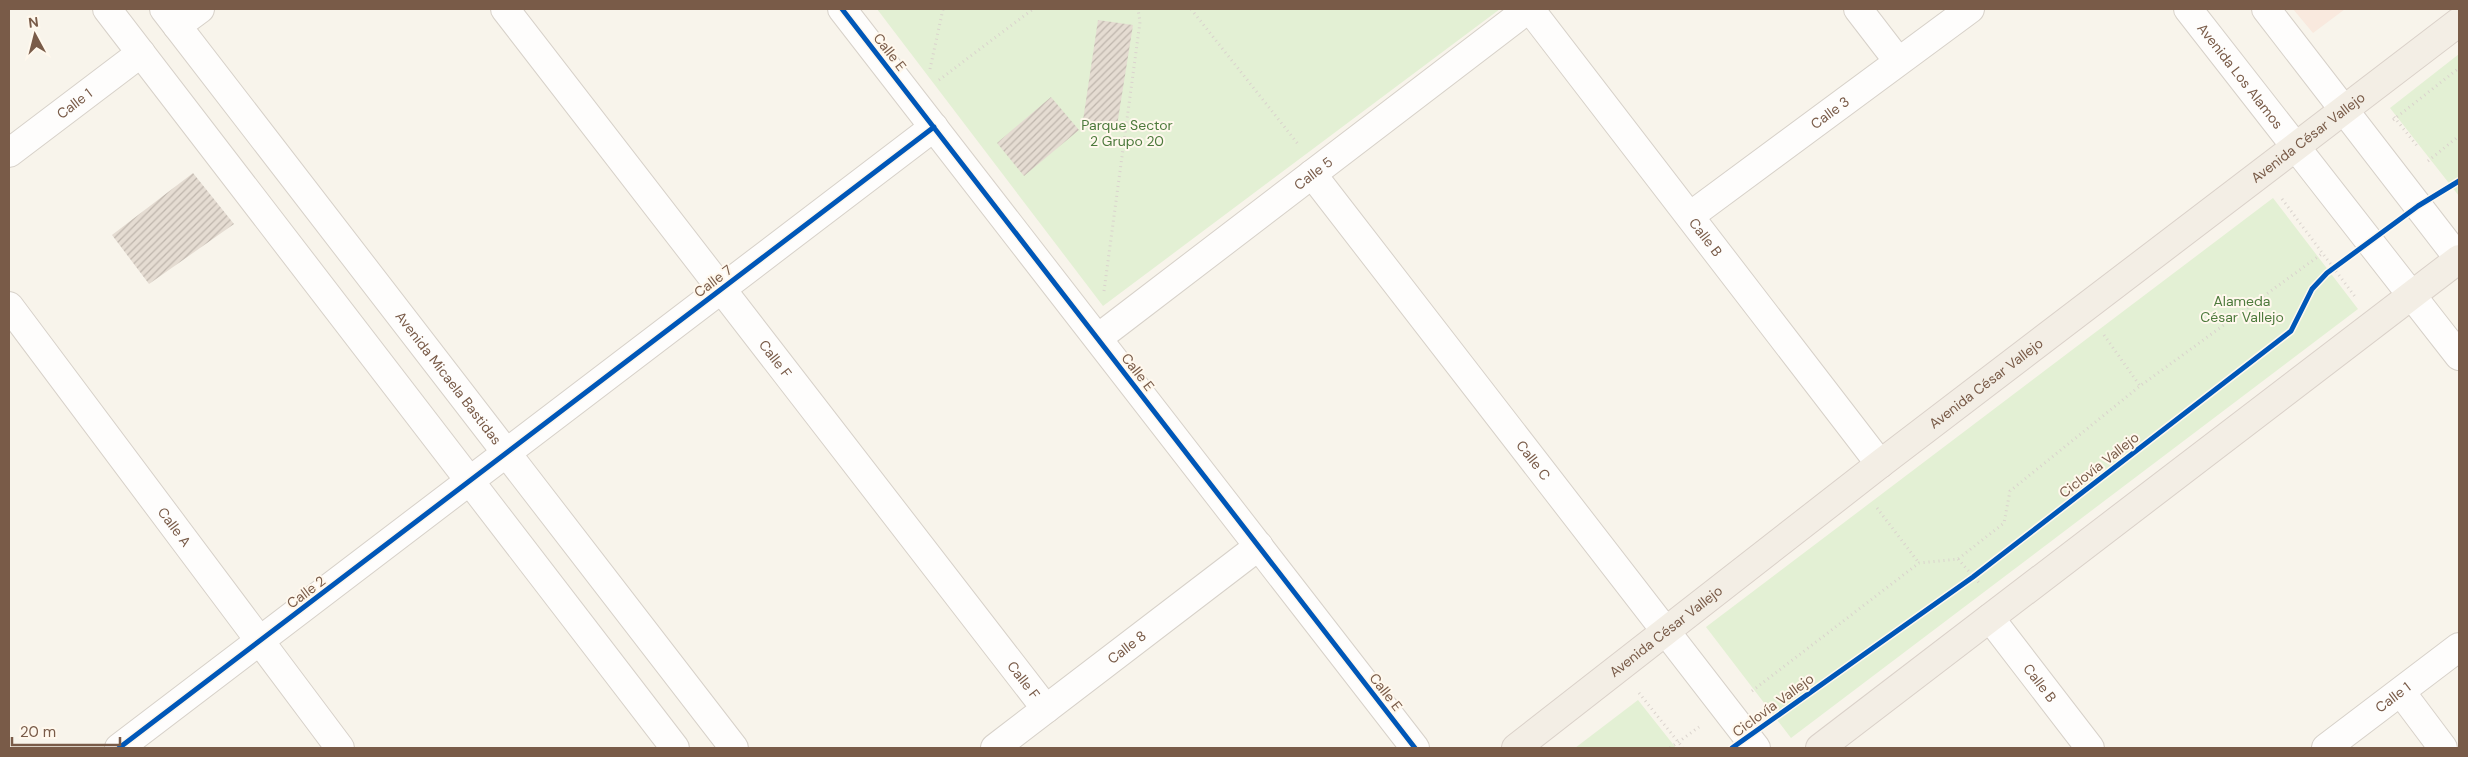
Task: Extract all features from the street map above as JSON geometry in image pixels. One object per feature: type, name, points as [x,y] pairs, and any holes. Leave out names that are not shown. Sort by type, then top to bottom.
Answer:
[{"type":"main road","name":"Avenida César Vallejo","points":[[1516,748],[1880,464],[2459,22]]},
{"type":"main road","points":[[1820,748],[2459,259]]},
{"type":"street","points":[[107,9],[675,748]]},
{"type":"street","points":[[171,17],[200,9]]},
{"type":"street","name":"Calle F","points":[[505,9],[1046,709]]},
{"type":"street","name":"Calle E","points":[[842,9],[1416,748]]},
{"type":"street","name":"Calle 5","points":[[1098,338],[1529,9]]},
{"type":"street","name":"Calle B","points":[[1529,9],[1880,464]]},
{"type":"street","points":[[1858,9],[1898,61]]},
{"type":"street","name":"Calle 3","points":[[1690,216],[1970,9]]},
{"type":"street","name":"Avenida Los Alamos","points":[[2188,9],[2459,356]]},
{"type":"street","points":[[2266,9],[2459,259]]},
{"type":"street","name":"Avenida Micaela Bastidas","points":[[171,17],[734,748]]},
{"type":"street","name":"Calle 1","points":[[9,153],[141,53]]},
{"type":"street","name":"Calle 7","points":[[507,454],[934,127]]},
{"type":"street","name":"Calle C","points":[[1312,174],[1756,748]]},
{"type":"street","name":"Calle A","points":[[9,306],[340,748]]},
{"type":"street","name":"Calle 2","points":[[119,748],[507,454]]},
{"type":"street","name":"Calle 8","points":[[995,748],[1259,546]]},
{"type":"street","name":"Calle B","points":[[1990,618],[2090,748]]},
{"type":"street","name":"Calle 1","points":[[2326,748],[2459,647]]},
{"type":"street","points":[[2400,692],[2444,748]]},
{"type":"path","points":[[924,65],[929,72],[943,9]]},
{"type":"path","points":[[933,77],[937,82],[1033,9]]},
{"type":"path","points":[[1104,296],[1140,22],[1138,9]]},
{"type":"path","points":[[1191,9],[1299,146]]},
{"type":"path","points":[[2395,118],[2459,68]]},
{"type":"path","points":[[2428,161],[2459,136]]},
{"type":"path","points":[[1292,152],[1307,140]]},
{"type":"path","points":[[2263,172],[2376,324]]},
{"type":"path","points":[[2327,273],[2370,242]]},
{"type":"path","points":[[1749,692],[1919,564],[1958,559],[2004,523],[2010,491],[2140,386],[2323,253]]},
{"type":"path","points":[[1098,288],[1104,296]]},
{"type":"path","points":[[1104,296],[1112,290]]},
{"type":"path","points":[[2104,335],[2140,386]]},
{"type":"path","points":[[1877,508],[1919,564]]},
{"type":"path","points":[[1965,582],[1981,571]]},
{"type":"path","points":[[1618,667],[1683,748]]},
{"type":"shaded area","points":[[2293,9],[2345,9],[2313,33]]},
{"type":"green space","name":"Parque Sector 2 Grupo 20","points":[[877,9],[1500,9],[1103,306]]},
{"type":"green space","points":[[2459,54],[2459,196],[2390,108]]},
{"type":"green space","name":"Alameda César Vallejo","points":[[2273,198],[2358,309],[1791,738],[1706,627]]},
{"type":"green space","points":[[1638,700],[1676,748],[1575,748]]},
{"type":"building","points":[[1098,20],[1133,25],[1116,132],[1082,127]]},
{"type":"building","points":[[1051,97],[1079,130],[1024,176],[997,143]]},
{"type":"building","points":[[193,173],[234,224],[149,284],[112,235]]},
{"type":"cycle path","points":[[842,9],[1415,748]]},
{"type":"cycle path","points":[[119,748],[934,127]]},
{"type":"cycle path","name":"Ciclovía Vallejo","points":[[1732,748],[1973,577],[2291,331],[2312,289],[2327,273],[2418,206],[2459,181]]}]
